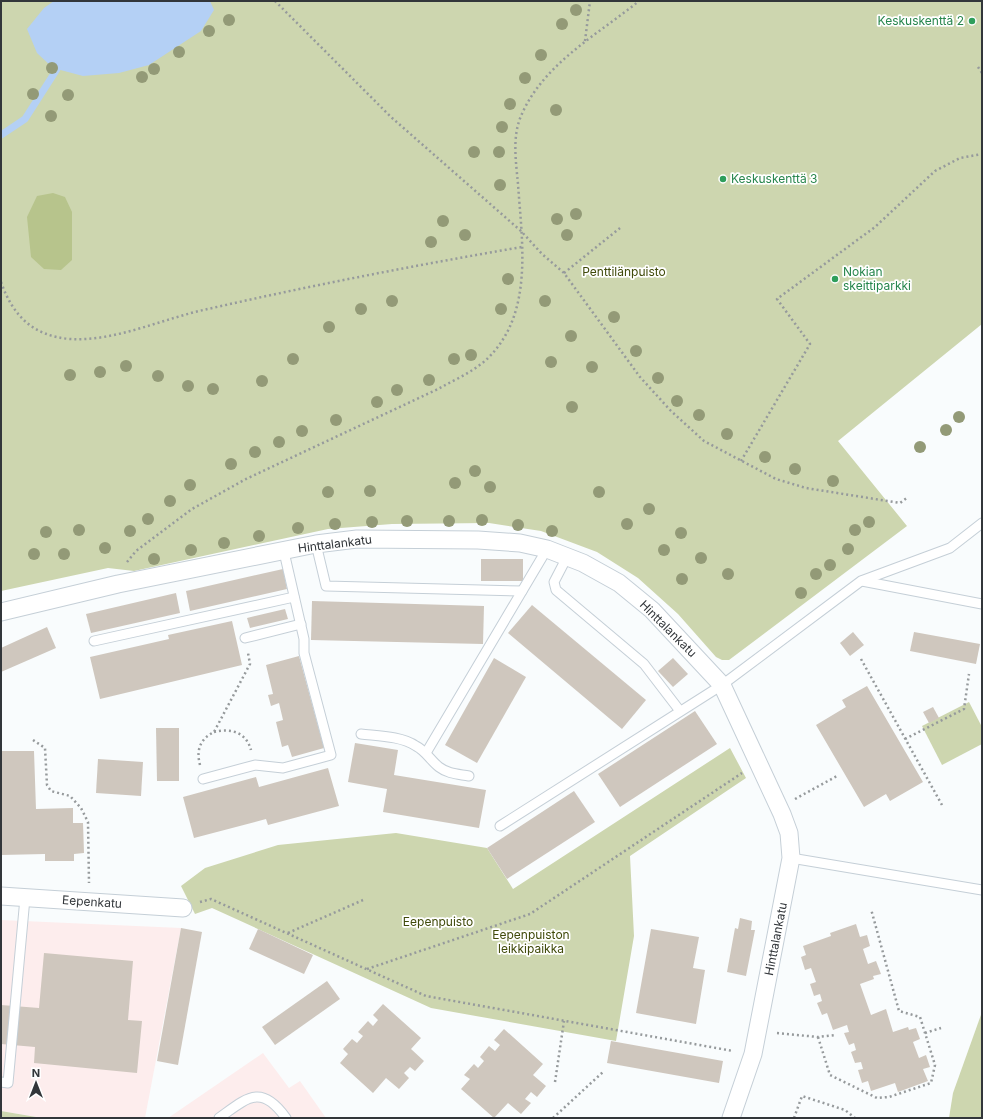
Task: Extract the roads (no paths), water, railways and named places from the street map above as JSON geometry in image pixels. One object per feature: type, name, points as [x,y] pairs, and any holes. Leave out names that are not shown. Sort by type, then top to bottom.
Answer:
[{"type":"street","name":"Hinttalankatu","points":[[1,612],[118,584],[284,552],[316,544],[357,539],[478,540],[520,543],[547,549],[583,563],[618,583],[652,610],[722,685],[789,832],[791,858],[753,1054],[731,1118]]},
{"type":"street","name":"Eepenkatu","points":[[1,896],[183,908]]},
{"type":"lane","points":[[500,826],[722,685],[861,581],[950,548],[982,523]]},
{"type":"lane","points":[[316,544],[326,586],[522,591]]},
{"type":"lane","points":[[426,753],[547,549]]},
{"type":"lane","points":[[203,779],[255,765],[283,768],[330,755],[304,653],[304,638],[284,552]]},
{"type":"lane","points":[[567,557],[554,582],[556,590],[644,664],[680,711]]},
{"type":"lane","points":[[861,581],[982,604]]},
{"type":"lane","points":[[94,641],[294,597]]},
{"type":"lane","points":[[245,638],[301,624]]},
{"type":"lane","points":[[361,734],[402,740],[415,745],[426,753],[438,766],[449,773],[469,776]]},
{"type":"lane","points":[[791,858],[982,890]]},
{"type":"lane","points":[[1,1082],[8,1083],[25,898]]},
{"type":"lane","points":[[219,1118],[244,1100],[257,1096],[267,1099],[277,1106],[286,1118]]},
{"type":"water","points":[[54,1],[210,1],[214,10],[201,31],[149,65],[119,73],[83,76],[53,68],[37,53],[27,29],[44,8]]},
{"type":"waterway","points":[[1,135],[25,119],[57,69]]},
{"type":"place","name":"Keskuskenttä 2","points":[[972,21]]},
{"type":"place","name":"Keskuskenttä 3","points":[[723,179]]},
{"type":"place","name":"Nokian skeittiparkki","points":[[835,279]]},
{"type":"park label","name":"Penttilänpuisto","points":[[624,272]]},
{"type":"park label","name":"Eepenpuisto","points":[[438,922]]},
{"type":"park label","name":"Eepenpuiston leikkipaikka","points":[[531,942]]}]
